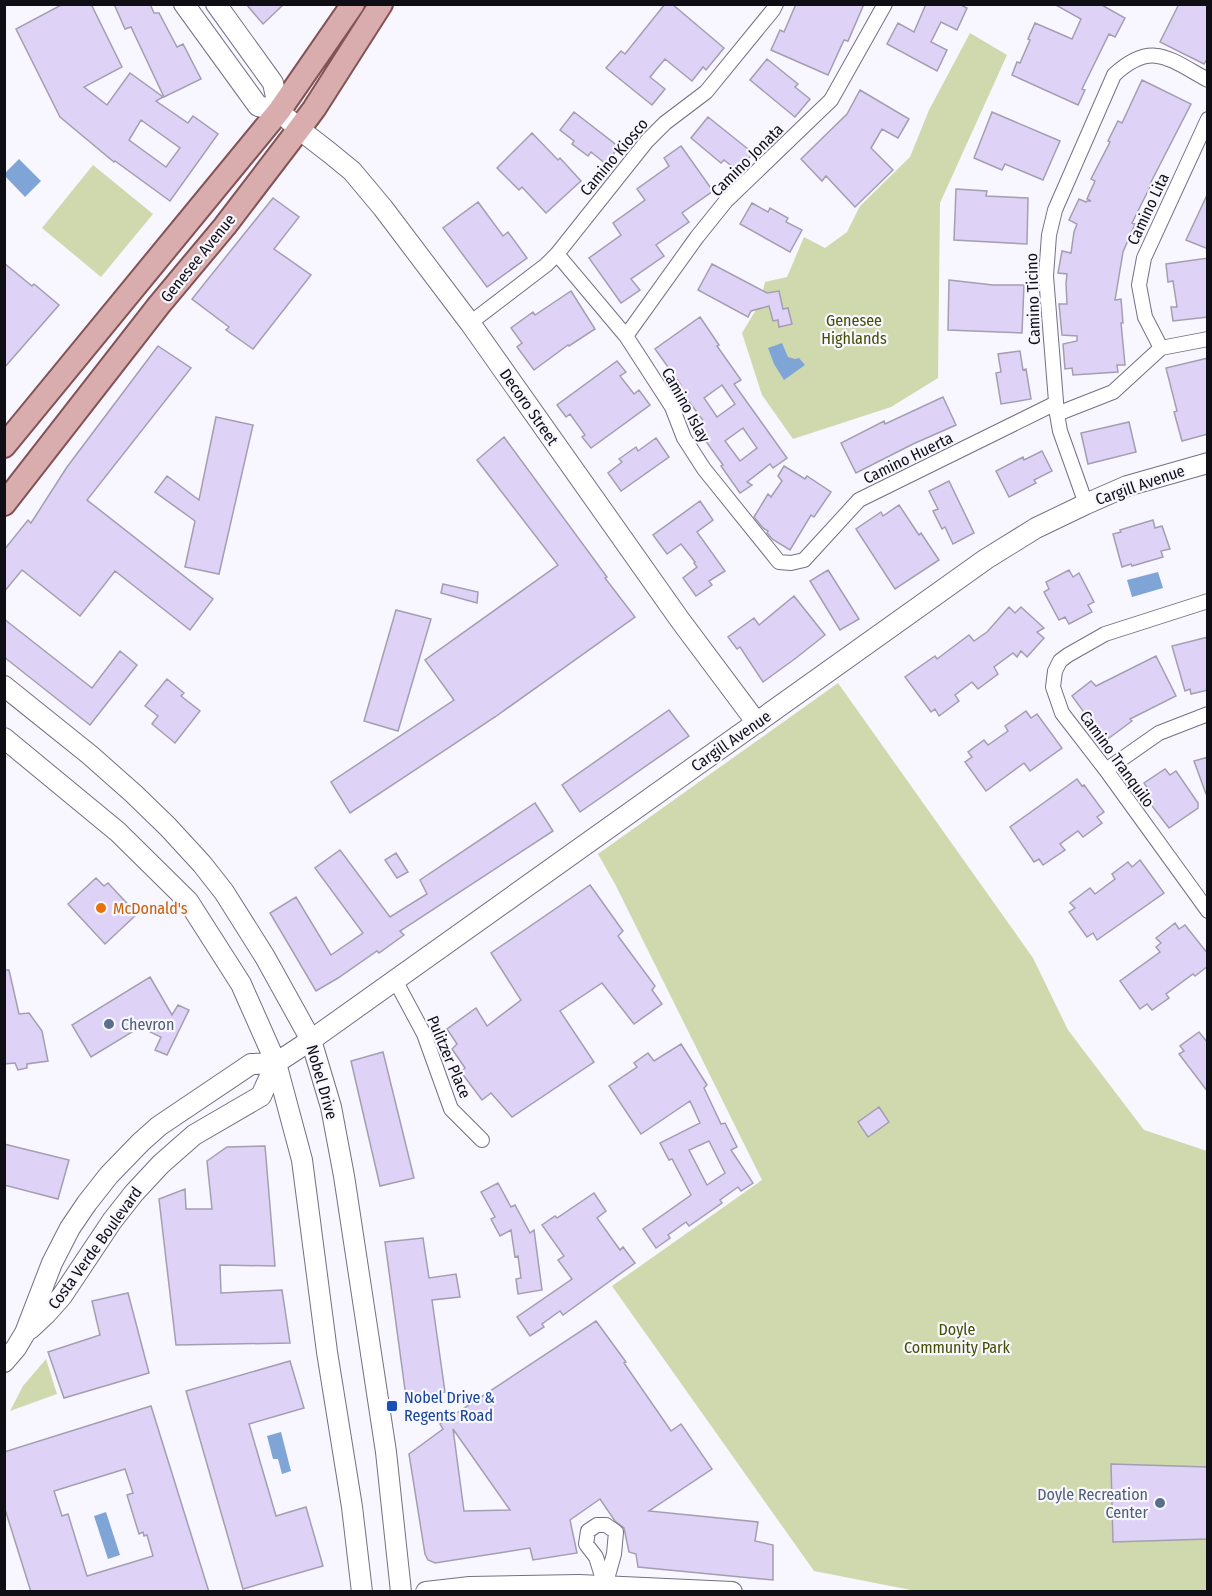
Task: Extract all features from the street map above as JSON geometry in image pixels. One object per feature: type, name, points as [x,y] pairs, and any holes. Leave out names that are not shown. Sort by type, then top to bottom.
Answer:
[{"type":"main road","name":"Genesee Avenue","points":[[4,446],[279,111],[353,4]]},
{"type":"main road","name":"Genesee Avenue","points":[[4,504],[159,305],[225,226],[299,129],[381,4]]},
{"type":"street","name":"Decoro Street","points":[[184,4],[252,100],[258,106],[279,111],[352,171],[383,208],[470,323],[680,620],[757,723]]},
{"type":"street","points":[[216,4],[273,83],[279,111]]},
{"type":"street","name":"Camino Kiosco","points":[[470,323],[557,254],[647,141],[665,123],[706,92],[776,4]]},
{"type":"street","name":"Camino Jonata","points":[[626,336],[697,237],[726,201],[831,100],[885,4]]},
{"type":"street","name":"Camino Ticino","points":[[1086,504],[1060,431],[1056,409],[1046,276],[1049,235],[1054,210],[1114,75],[1122,68],[1148,55],[1163,56],[1208,80]]},
{"type":"street","name":"Camino Lita","points":[[1161,348],[1145,317],[1139,285],[1144,258],[1208,119]]},
{"type":"street","name":"Camino Islay","points":[[557,254],[626,336],[672,407],[684,438],[704,469],[779,562],[791,562]]},
{"type":"street","points":[[1161,348],[1208,339]]},
{"type":"street","name":"Camino Huerta","points":[[791,562],[804,560],[859,500],[1056,409],[1113,392],[1161,348]]},
{"type":"street","name":"Cargill Avenue","points":[[276,1063],[986,559],[1036,528],[1127,486],[1208,463]]},
{"type":"street","name":"Camino Tranquilo","points":[[1208,600],[1105,634],[1060,661],[1055,671],[1053,687],[1062,713],[1208,911]]},
{"type":"street","name":"Nobel Drive","points":[[4,686],[90,755],[134,794],[168,826],[202,864],[224,892],[265,957],[311,1040],[331,1107],[344,1176],[386,1452],[401,1592]]},
{"type":"street","points":[[1106,770],[1159,733],[1208,714]]},
{"type":"street","points":[[4,738],[118,832],[188,901],[241,984],[276,1063],[302,1160],[362,1592]]},
{"type":"street","name":"Pulitzer Place","points":[[395,980],[424,1034],[451,1109],[482,1140]]},
{"type":"street","name":"Costa Verde Boulevard","points":[[4,1362],[25,1334],[52,1263],[70,1228],[109,1175],[159,1126],[251,1064],[276,1063],[261,1096],[194,1135],[154,1171],[112,1221],[62,1296],[25,1334]]},
{"type":"street","points":[[426,1592],[470,1587],[579,1585],[732,1592]]},
{"type":"green space","name":"Genesee Highlands","points":[[970,33],[1007,55],[940,203],[938,378],[891,407],[793,439],[762,395],[742,333],[760,303],[765,282],[787,277],[804,237],[825,248],[847,232],[860,206],[910,157],[929,110]]},
{"type":"green space","points":[[93,165],[153,214],[101,277],[42,228]]},
{"type":"green space","name":"Doyle Community Park","points":[[838,683],[1033,958],[1068,1030],[1144,1130],[1207,1151],[1207,1591],[916,1591],[814,1571],[612,1286],[762,1180],[598,854]]},
{"type":"green space","points":[[46,1359],[57,1394],[10,1411],[23,1386]]},
{"type":"water","points":[[19,159],[41,181],[25,197],[5,176],[5,173]]},
{"type":"water","points":[[782,343],[788,357],[799,358],[805,365],[784,380],[768,348]]},
{"type":"water","points":[[1158,572],[1163,588],[1132,597],[1127,580]]},
{"type":"water","points":[[281,1432],[291,1471],[282,1474],[278,1459],[273,1459],[267,1436]]},
{"type":"water","points":[[106,1512],[120,1555],[108,1559],[94,1516]]},
{"type":"building","points":[[63,4],[91,4],[122,67],[84,87],[107,105],[130,73],[163,97],[156,101],[188,123],[193,116],[218,134],[170,201],[114,162],[60,117],[16,29]],"holes":[[[141,120],[180,148],[166,167],[129,140]]]},
{"type":"building","points":[[114,4],[150,4],[154,13],[159,13],[177,47],[183,44],[201,79],[164,97],[131,27],[125,29]]},
{"type":"building","points":[[246,4],[284,4],[263,24]]},
{"type":"building","points":[[665,4],[672,4],[724,48],[706,70],[703,67],[692,81],[665,59],[650,77],[665,89],[652,105],[606,68],[621,51],[625,54]]},
{"type":"building","points":[[796,4],[864,4],[848,41],[844,40],[828,75],[771,50],[780,30],[784,32]]},
{"type":"building","points":[[926,4],[959,4],[967,8],[957,30],[941,22],[931,42],[947,50],[937,71],[887,44],[898,23],[914,32]]},
{"type":"building","points":[[1054,4],[1100,4],[1125,18],[1115,37],[1109,34],[1082,89],[1085,90],[1078,105],[1012,75],[1017,62],[1020,63],[1035,23],[1072,39],[1081,19]]},
{"type":"building","points":[[1179,4],[1208,4],[1208,58],[1204,64],[1160,42]]},
{"type":"building","points":[[767,59],[798,84],[795,87],[810,99],[795,117],[750,80]]},
{"type":"building","points":[[1142,80],[1191,104],[1132,223],[1135,224],[1123,252],[1115,300],[1121,299],[1125,365],[1117,365],[1118,372],[1073,375],[1072,368],[1065,369],[1063,344],[1077,341],[1077,336],[1062,335],[1059,304],[1067,304],[1067,274],[1058,273],[1062,251],[1071,253],[1077,224],[1069,220],[1079,199],[1086,202],[1091,201],[1087,199],[1095,181],[1091,179],[1118,121],[1122,123]]},
{"type":"building","points":[[860,90],[909,119],[898,138],[882,129],[871,148],[893,170],[855,207],[826,176],[822,181],[801,159],[847,114]]},
{"type":"building","points":[[574,112],[619,147],[606,164],[591,152],[588,156],[572,144],[574,141],[560,130]]},
{"type":"building","points":[[992,112],[1060,141],[1043,180],[1005,164],[1002,170],[974,158]]},
{"type":"building","points":[[708,117],[753,153],[738,171],[724,160],[721,163],[691,138]]},
{"type":"building","points":[[532,133],[581,181],[546,213],[522,187],[519,190],[497,168]]},
{"type":"building","points":[[681,146],[713,191],[682,213],[689,222],[656,245],[664,256],[631,279],[640,290],[621,303],[589,258],[621,235],[613,223],[645,200],[637,189],[669,166],[664,158]]},
{"type":"building","points":[[956,189],[987,191],[986,196],[1028,198],[1027,244],[954,240]]},
{"type":"building","points":[[1208,193],[1208,249],[1186,240]]},
{"type":"building","points":[[273,198],[299,217],[274,249],[311,275],[253,349],[226,330],[229,327],[192,299]]},
{"type":"building","points":[[478,202],[503,236],[508,232],[527,258],[487,287],[443,228]]},
{"type":"building","points":[[752,203],[768,212],[770,208],[788,218],[786,222],[802,230],[790,252],[740,224]]},
{"type":"building","points":[[1208,258],[1208,317],[1173,321],[1171,307],[1177,307],[1173,281],[1168,282],[1166,264]]},
{"type":"building","points":[[4,263],[59,305],[4,368]]},
{"type":"building","points":[[712,264],[767,293],[779,291],[783,309],[788,308],[792,324],[779,327],[778,320],[773,321],[769,306],[751,311],[748,317],[698,290]]},
{"type":"building","points":[[949,280],[993,285],[1024,285],[1022,333],[948,330]]},
{"type":"building","points":[[571,291],[595,329],[534,370],[517,347],[522,343],[511,328],[533,312],[535,315]]},
{"type":"building","points":[[700,317],[741,380],[734,384],[787,458],[773,468],[770,464],[747,482],[752,485],[740,493],[697,429],[705,423],[678,387],[681,385],[655,349]],"holes":[[[722,385],[735,404],[717,417],[704,398]],[[743,428],[757,448],[740,461],[725,441]]]},
{"type":"building","points":[[158,346],[191,368],[87,500],[213,599],[190,630],[115,571],[80,616],[22,570],[4,592],[4,550],[28,520],[31,523],[67,467]]},
{"type":"building","points":[[1020,351],[1023,370],[1026,369],[1031,399],[1001,404],[996,373],[1001,372],[998,354]]},
{"type":"building","points":[[1208,358],[1208,434],[1182,441],[1166,368]]},
{"type":"building","points":[[617,361],[626,372],[620,376],[634,394],[639,390],[650,405],[591,448],[582,437],[585,435],[570,414],[566,417],[557,405]]},
{"type":"building","points":[[943,397],[956,425],[856,473],[841,443],[884,421],[885,424]]},
{"type":"building","points":[[216,417],[253,425],[219,574],[185,567],[195,521],[155,492],[167,476],[199,500]]},
{"type":"building","points":[[1129,422],[1136,452],[1088,464],[1081,433]]},
{"type":"building","points":[[504,437],[635,617],[495,717],[350,813],[331,782],[454,700],[425,660],[558,565],[477,460]]},
{"type":"building","points":[[656,438],[669,457],[621,491],[608,473],[622,462],[619,459],[636,447],[638,451]]},
{"type":"building","points":[[1042,451],[1052,471],[1034,480],[1036,483],[1009,497],[996,471],[1023,457],[1024,460]]},
{"type":"building","points":[[784,466],[805,479],[807,476],[831,492],[814,517],[811,515],[790,550],[772,539],[768,531],[754,517],[768,494],[771,497],[782,481],[778,476]]},
{"type":"building","points":[[949,481],[974,533],[953,544],[945,527],[942,529],[933,511],[938,509],[929,491]]},
{"type":"building","points":[[700,501],[713,520],[697,532],[725,571],[709,581],[712,585],[696,596],[683,578],[697,567],[695,562],[681,544],[667,554],[653,535]]},
{"type":"building","points":[[899,505],[939,560],[895,589],[856,529],[881,512],[883,516]]},
{"type":"building","points":[[1153,520],[1155,528],[1162,526],[1170,549],[1161,551],[1163,557],[1122,567],[1113,534]]},
{"type":"building","points":[[828,570],[859,619],[840,630],[810,581]]},
{"type":"building","points":[[1069,570],[1073,577],[1079,573],[1094,602],[1088,605],[1092,612],[1069,624],[1065,617],[1059,620],[1044,592],[1049,589],[1046,582]]},
{"type":"building","points":[[443,584],[478,592],[477,603],[441,593]]},
{"type":"building","points":[[794,596],[825,635],[763,682],[740,647],[737,649],[728,637],[754,618],[759,625]]},
{"type":"building","points":[[1009,607],[1015,613],[1021,607],[1044,628],[1037,632],[1044,638],[1027,657],[1021,651],[1017,657],[1013,653],[994,667],[998,674],[978,689],[972,682],[955,695],[959,701],[939,716],[935,709],[931,712],[905,677],[935,656],[937,659],[969,635],[974,641],[987,632]]},
{"type":"building","points":[[396,610],[431,619],[398,731],[364,721]]},
{"type":"building","points":[[4,619],[92,688],[120,651],[137,665],[90,725],[4,657]]},
{"type":"building","points":[[1208,637],[1208,690],[1191,694],[1190,689],[1185,691],[1172,646]]},
{"type":"building","points":[[1156,656],[1176,696],[1130,719],[1132,721],[1105,741],[1072,696],[1091,681],[1096,686]]},
{"type":"building","points":[[167,679],[184,693],[181,696],[200,711],[175,743],[152,724],[158,716],[145,706]]},
{"type":"building","points":[[669,710],[689,736],[580,812],[562,785]]},
{"type":"building","points":[[1026,711],[1031,718],[1037,714],[1062,748],[1030,771],[1024,763],[986,791],[965,762],[972,757],[968,752],[984,740],[988,745],[1008,731],[1005,726]]},
{"type":"building","points":[[1208,757],[1208,794],[1206,794],[1194,761]]},
{"type":"building","points":[[1165,769],[1170,775],[1176,771],[1198,803],[1198,808],[1169,828],[1142,793],[1148,789],[1144,783]]},
{"type":"building","points":[[1077,779],[1104,812],[1097,817],[1102,823],[1083,837],[1078,831],[1060,844],[1065,850],[1043,865],[1039,859],[1034,862],[1010,827]]},
{"type":"building","points":[[535,803],[553,831],[400,931],[404,935],[379,953],[377,951],[316,991],[270,913],[296,897],[331,955],[363,933],[315,868],[340,850],[390,917],[427,894],[420,880]]},
{"type":"building","points":[[396,853],[408,872],[397,878],[385,860]]},
{"type":"building","points":[[1140,860],[1164,893],[1097,940],[1093,933],[1087,937],[1069,912],[1075,908],[1070,903],[1090,888],[1095,894],[1115,879],[1112,874],[1128,862],[1132,867]]},
{"type":"building","points":[[96,878],[104,886],[108,883],[137,914],[105,944],[68,904]]},
{"type":"building","points":[[590,885],[623,931],[618,936],[655,986],[652,990],[662,1004],[634,1024],[602,983],[560,1011],[594,1062],[512,1117],[491,1093],[482,1100],[461,1072],[465,1068],[452,1049],[457,1044],[447,1029],[476,1008],[487,1026],[521,1000],[491,953]]},
{"type":"building","points":[[1175,923],[1179,929],[1185,925],[1208,954],[1208,966],[1166,994],[1169,998],[1152,1010],[1147,1004],[1140,1009],[1120,981],[1160,952],[1156,947],[1161,943],[1156,938]]},
{"type":"building","points":[[4,970],[9,970],[19,1014],[29,1013],[42,1031],[48,1061],[27,1064],[27,1068],[18,1070],[15,1063],[4,1064]]},
{"type":"building","points":[[150,977],[172,1015],[178,1005],[189,1010],[167,1055],[155,1050],[161,1037],[140,1027],[91,1057],[72,1025]]},
{"type":"building","points":[[1199,1032],[1208,1043],[1208,1092],[1179,1054],[1184,1051],[1180,1046]]},
{"type":"building","points":[[681,1044],[707,1085],[704,1088],[721,1124],[725,1123],[737,1147],[731,1150],[753,1183],[741,1191],[738,1187],[720,1200],[722,1203],[689,1226],[686,1222],[668,1235],[670,1238],[656,1248],[643,1229],[691,1195],[672,1159],[669,1160],[660,1143],[700,1123],[690,1101],[641,1134],[609,1086],[637,1067],[634,1063],[648,1053],[654,1061]],"holes":[[[709,1141],[725,1173],[707,1185],[689,1150]]]},
{"type":"building","points":[[383,1052],[414,1178],[380,1186],[351,1061]]},
{"type":"building","points":[[879,1107],[889,1122],[868,1137],[858,1122]]},
{"type":"building","points":[[4,1144],[69,1160],[58,1199],[4,1185]]},
{"type":"building","points":[[265,1146],[275,1266],[220,1265],[221,1293],[282,1290],[290,1343],[176,1345],[159,1199],[185,1189],[186,1209],[212,1209],[207,1161],[227,1147]]},
{"type":"building","points":[[498,1183],[511,1207],[515,1205],[530,1233],[534,1230],[542,1290],[518,1294],[516,1279],[521,1278],[511,1230],[500,1236],[491,1219],[495,1217],[481,1192]]},
{"type":"building","points":[[594,1193],[606,1211],[597,1218],[620,1250],[623,1247],[635,1263],[563,1315],[560,1311],[542,1324],[544,1327],[530,1336],[517,1317],[572,1279],[558,1260],[564,1256],[542,1225],[555,1216],[557,1218]]},
{"type":"building","points":[[423,1238],[429,1278],[456,1274],[460,1297],[432,1300],[445,1392],[406,1397],[385,1242]]},
{"type":"building","points":[[128,1293],[149,1373],[64,1398],[48,1352],[100,1335],[92,1301]]},
{"type":"building","points":[[596,1321],[671,1431],[681,1424],[712,1469],[649,1511],[758,1522],[755,1541],[773,1545],[773,1580],[638,1567],[636,1554],[629,1552],[624,1528],[615,1521],[600,1499],[570,1520],[577,1553],[533,1560],[530,1548],[435,1563],[428,1560],[425,1554],[409,1454],[443,1429],[440,1424]],"holes":[[[453,1429],[510,1510],[464,1511]]]},
{"type":"building","points":[[290,1361],[304,1408],[249,1424],[276,1516],[306,1507],[323,1566],[243,1589],[186,1391]]},
{"type":"building","points":[[151,1406],[209,1592],[31,1592],[4,1506],[4,1452]],"holes":[[[125,1469],[133,1493],[127,1495],[139,1534],[143,1532],[144,1536],[147,1535],[153,1556],[87,1576],[68,1514],[62,1516],[54,1491]]]},
{"type":"building","name":"Doyle Recreation Center","points":[[1111,1464],[1208,1467],[1208,1539],[1113,1542]]},
{"type":"place","name":"McDonald's","points":[[101,908]]},
{"type":"place","name":"Chevron","points":[[109,1024]]},
{"type":"place","name":"Nobel Drive & Regents Road","points":[[392,1406]]},
{"type":"place","name":"Doyle Recreation Center","points":[[1160,1503]]}]
